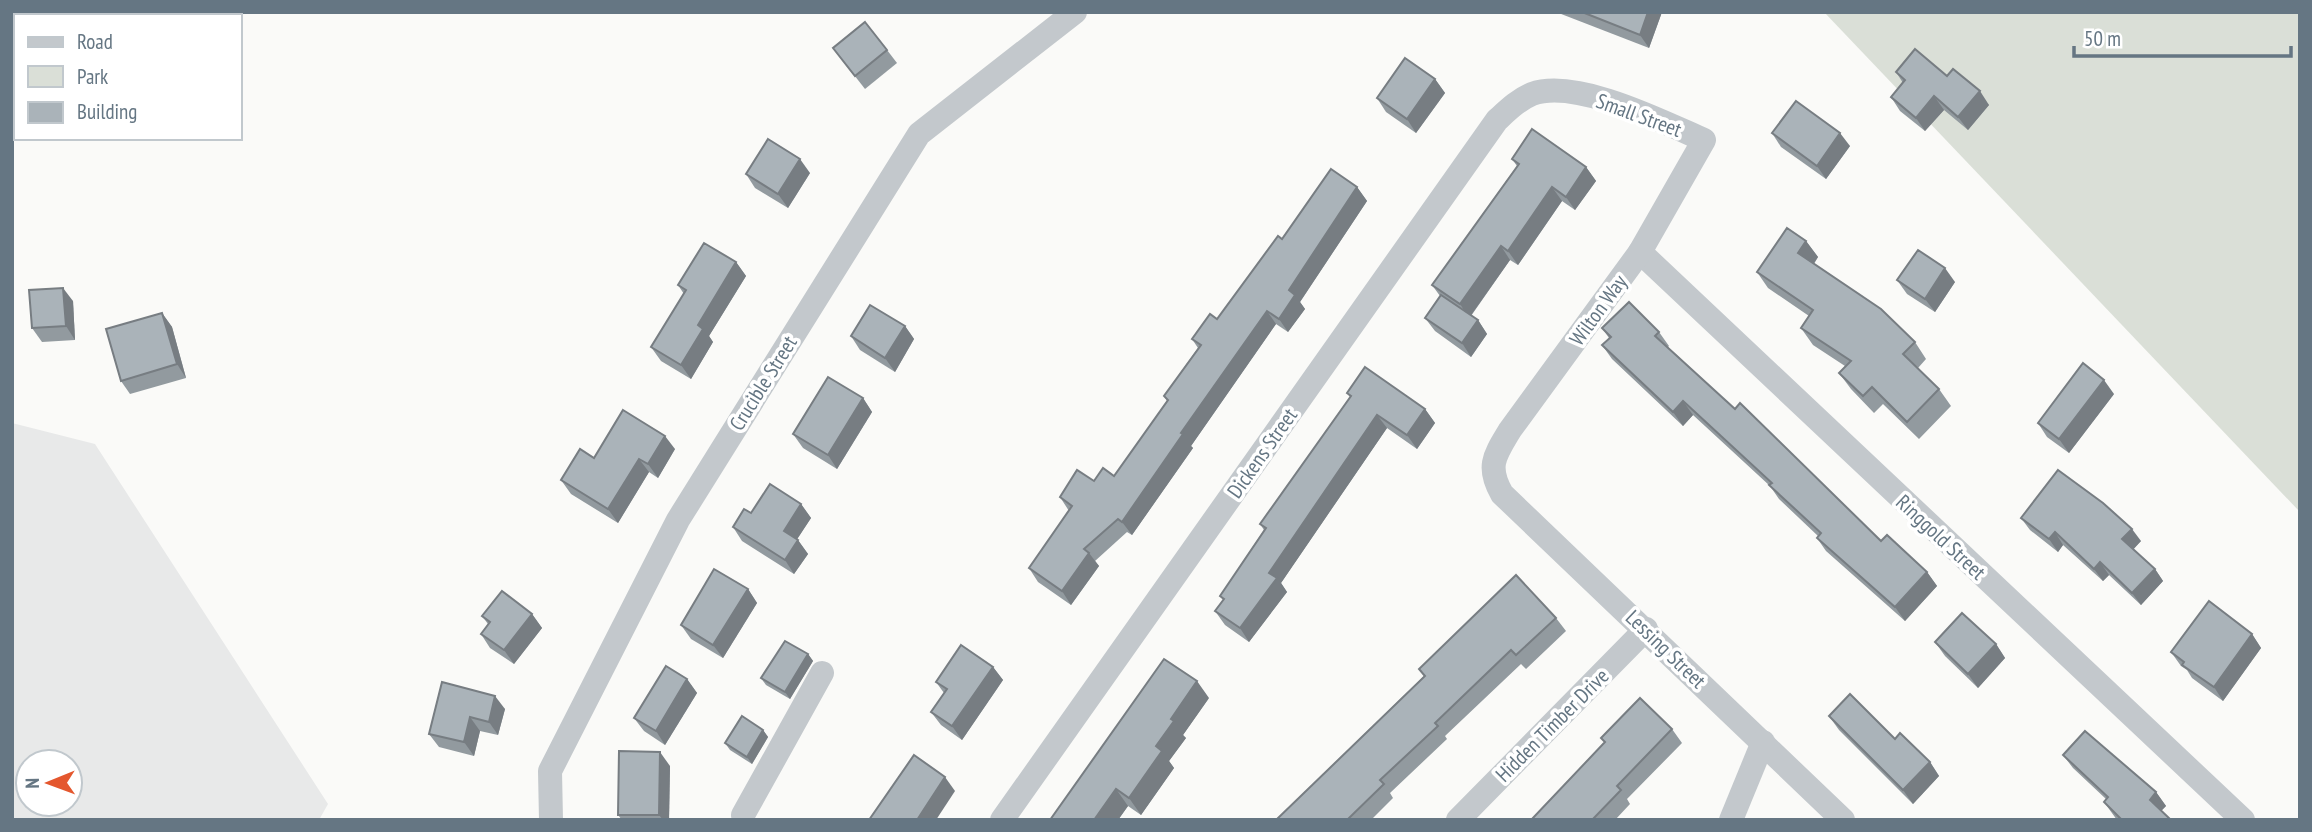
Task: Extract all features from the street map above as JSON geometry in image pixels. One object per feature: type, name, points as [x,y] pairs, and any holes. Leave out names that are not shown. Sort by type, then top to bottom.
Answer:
[{"type":"street","name":"Crucible Street","points":[[551,820],[550,771],[672,532],[919,134],[1075,12]]},
{"type":"street","name":"Small Street","points":[[1531,95],[1546,91],[1592,97],[1636,109],[1704,140]]},
{"type":"street","name":"Dickens Street","points":[[1002,820],[1497,120],[1531,95]]},
{"type":"street","name":"Wilton Way","points":[[1493,477],[1494,457],[1510,429],[1640,253],[1704,140]]},
{"type":"street","name":"Ringgold Street","points":[[1640,253],[2243,820]]},
{"type":"street","name":"Lessing Street","points":[[1493,477],[1502,494],[1843,820]]},
{"type":"street","name":"Hidden Timber Drive","points":[[1458,820],[1646,629]]},
{"type":"street","points":[[744,818],[822,673]]},
{"type":"street","points":[[1731,820],[1763,742]]},
{"type":"shaded area","points":[[12,423],[95,444],[328,804],[319,820],[12,820]]},
{"type":"green space","points":[[1824,12],[2300,12],[2300,512]]},
{"type":"building","points":[[1582,12],[1648,12],[1640,35]]},
{"type":"building","points":[[865,22],[887,50],[855,76],[833,48]]},
{"type":"building","points":[[1915,49],[1947,76],[1953,69],[1980,91],[1958,117],[1934,96],[1916,118],[1891,97],[1905,80],[1896,72]]},
{"type":"building","points":[[1405,58],[1435,79],[1407,119],[1377,98]]},
{"type":"building","points":[[1796,101],[1840,133],[1817,166],[1772,133]]},
{"type":"building","points":[[1532,129],[1586,167],[1566,197],[1552,187],[1508,251],[1501,246],[1460,304],[1432,285],[1519,164],[1512,159]]},
{"type":"building","points":[[768,139],[800,159],[778,194],[746,174]]},
{"type":"building","points":[[1331,169],[1357,187],[1289,290],[1295,295],[1279,319],[1267,311],[1122,522],[1118,519],[1084,549],[1089,553],[1062,591],[1029,568],[1072,506],[1060,497],[1077,470],[1094,481],[1103,468],[1114,476],[1168,400],[1164,396],[1201,345],[1192,339],[1210,314],[1217,319],[1278,236],[1282,239]]},
{"type":"building","points":[[1787,228],[1806,241],[1798,253],[1881,309],[1915,342],[1903,354],[1939,389],[1907,422],[1872,387],[1863,396],[1839,373],[1851,361],[1801,328],[1813,310],[1757,272]]},
{"type":"building","points":[[704,243],[736,262],[698,325],[703,329],[681,365],[651,347],[686,290],[678,285]]},
{"type":"building","points":[[1918,250],[1945,268],[1925,299],[1897,280]]},
{"type":"building","points":[[63,288],[66,326],[32,328],[29,290]]},
{"type":"building","points":[[1441,295],[1478,320],[1462,343],[1425,318]]},
{"type":"building","points":[[1629,302],[1659,332],[1655,336],[1735,409],[1740,403],[1881,541],[1887,535],[1927,572],[1895,607],[1817,538],[1821,533],[1769,485],[1772,483],[1683,401],[1673,412],[1602,345],[1611,337],[1602,328]]},
{"type":"building","points":[[870,305],[905,326],[885,358],[851,336]]},
{"type":"building","points":[[162,313],[177,364],[121,381],[106,329]]},
{"type":"building","points":[[2083,363],[2104,380],[2059,439],[2038,423]]},
{"type":"building","points":[[1365,367],[1425,409],[1407,435],[1377,415],[1269,573],[1277,578],[1240,628],[1215,611],[1224,599],[1220,596],[1266,528],[1260,524],[1351,396],[1347,393]]},
{"type":"building","points":[[828,377],[863,398],[828,455],[793,434]]},
{"type":"building","points":[[623,410],[665,436],[648,464],[639,459],[608,509],[561,480],[580,449],[594,458]]},
{"type":"building","points":[[2058,470],[2103,503],[2132,529],[2122,539],[2155,569],[2132,593],[2100,562],[2094,569],[2055,532],[2049,539],[2021,518]]},
{"type":"building","points":[[770,484],[801,504],[784,531],[798,540],[785,560],[733,527],[744,509],[751,513]]},
{"type":"building","points":[[714,569],[748,589],[713,645],[681,625]]},
{"type":"building","points":[[1516,575],[1556,618],[1516,655],[1511,650],[1435,723],[1438,726],[1380,780],[1384,784],[1347,820],[1276,820],[1425,676],[1419,669]]},
{"type":"building","points":[[502,591],[532,614],[504,650],[481,634],[490,622],[482,616]]},
{"type":"building","points":[[2209,601],[2252,634],[2214,687],[2182,665],[2184,662],[2171,652]]},
{"type":"building","points":[[1962,613],[1996,644],[1968,674],[1935,642]]},
{"type":"building","points":[[785,641],[808,654],[785,692],[761,678]]},
{"type":"building","points":[[961,645],[993,667],[952,726],[931,712],[947,689],[936,682]]},
{"type":"building","points":[[1164,659],[1197,681],[1156,746],[1162,751],[1129,798],[1116,789],[1094,820],[1050,820]]},
{"type":"building","points":[[666,666],[687,679],[656,731],[634,718]]},
{"type":"building","points":[[442,682],[495,696],[489,722],[470,717],[464,742],[429,734]]},
{"type":"building","points":[[1850,694],[1895,739],[1900,733],[1930,762],[1903,790],[1829,716]]},
{"type":"building","points":[[1640,698],[1672,729],[1617,786],[1621,790],[1592,820],[1531,820],[1605,742],[1601,738]]},
{"type":"building","points":[[742,716],[763,730],[747,757],[725,743]]},
{"type":"building","points":[[2085,731],[2156,792],[2150,800],[2171,820],[2122,820],[2104,802],[2108,797],[2063,755]]},
{"type":"building","points":[[619,751],[660,752],[659,815],[618,815]]},
{"type":"building","points":[[914,755],[945,777],[917,820],[869,820]]}]
